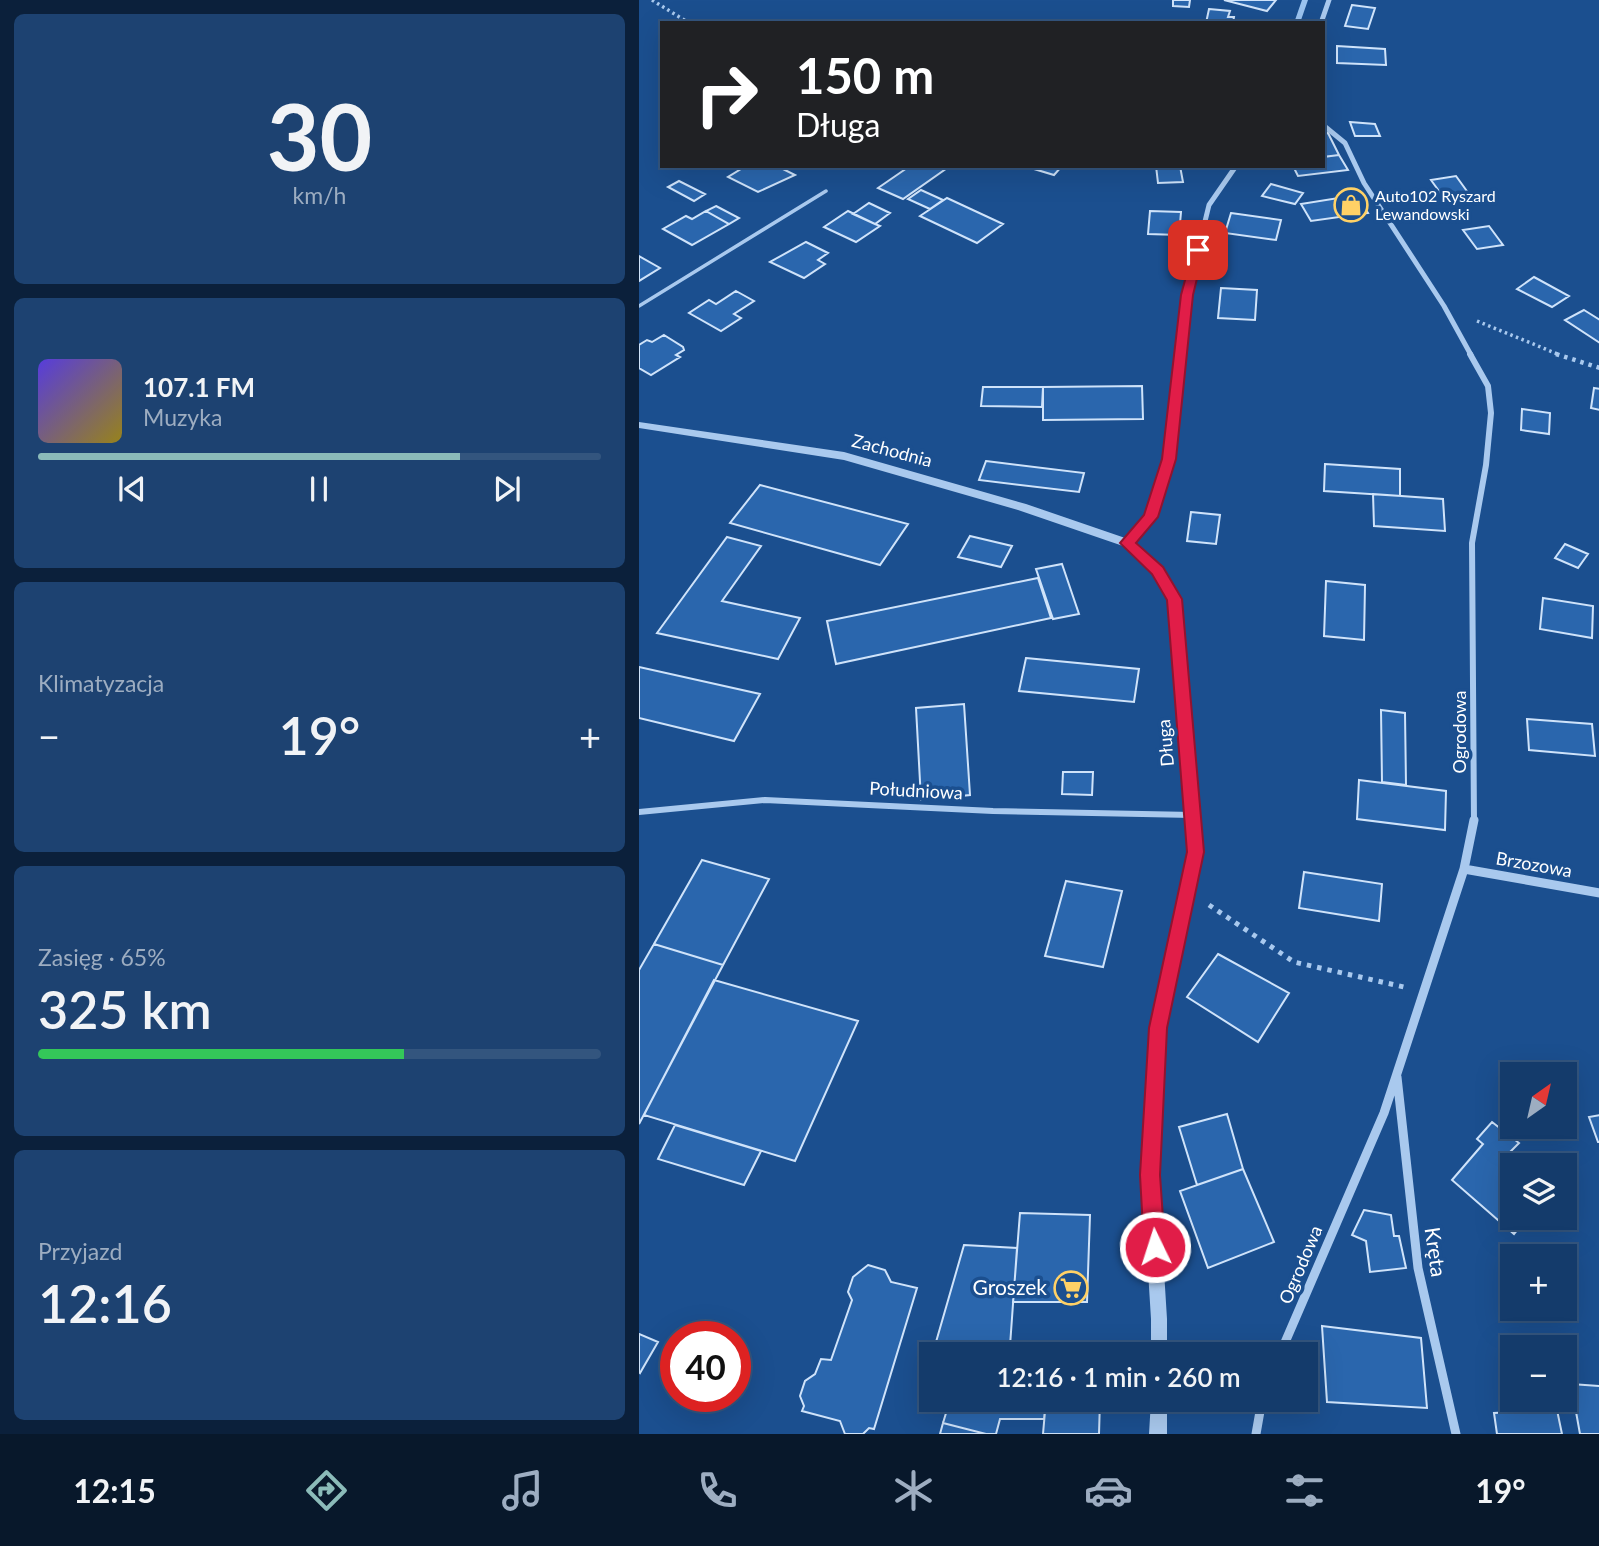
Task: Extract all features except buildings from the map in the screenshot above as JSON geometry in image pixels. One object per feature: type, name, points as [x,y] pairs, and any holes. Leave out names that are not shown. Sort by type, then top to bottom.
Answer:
[{"type":"street","points":[[1322,21],[1329,0]]},
{"type":"street","name":"Ogrodowa","points":[[1284,1342],[1384,1114],[1464,869],[1475,812],[1472,543],[1486,465],[1491,413],[1488,386],[1444,306],[1364,183],[1345,143],[1325,127]]},
{"type":"street","points":[[1127,543],[1151,517],[1169,459],[1187,295],[1209,205],[1235,168]]},
{"type":"street","name":"Zachodnia","points":[[639,425],[844,456],[1022,507],[1127,543]]},
{"type":"street","name":"Długa","points":[[1127,543],[1157,571],[1175,599],[1196,852],[1157,1042],[1150,1175],[1159,1342]]},
{"type":"street","name":"Południowa","points":[[639,812],[765,800],[994,811],[1193,816]]},
{"type":"street","name":"Brzozowa","points":[[1464,869],[1599,893]]},
{"type":"street","name":"Kręta","points":[[1397,1072],[1418,1268],[1456,1434]]},
{"type":"street","points":[[1158,1434],[1159,1412]]},
{"type":"street","points":[[1256,1434],[1260,1412]]},
{"type":"lane","points":[[639,306],[826,191]]},
{"type":"path","points":[[652,0],[686,21]]},
{"type":"path","points":[[1444,306],[1506,334],[1599,368]]},
{"type":"path","points":[[1187,890],[1294,962],[1382,983]]},
{"type":"waterway","points":[[1298,21],[1305,0]]},
{"type":"place","name":"Auto102 Ryszard Lewandowski","points":[[1351,205]]},
{"type":"place","name":"Groszek","points":[[1071,1288]]},
{"type":"route","points":[[1155,1247],[1150,1175],[1158,1028],[1196,852],[1175,599],[1157,571],[1127,543],[1151,517],[1169,459],[1187,295],[1198,250]]}]
